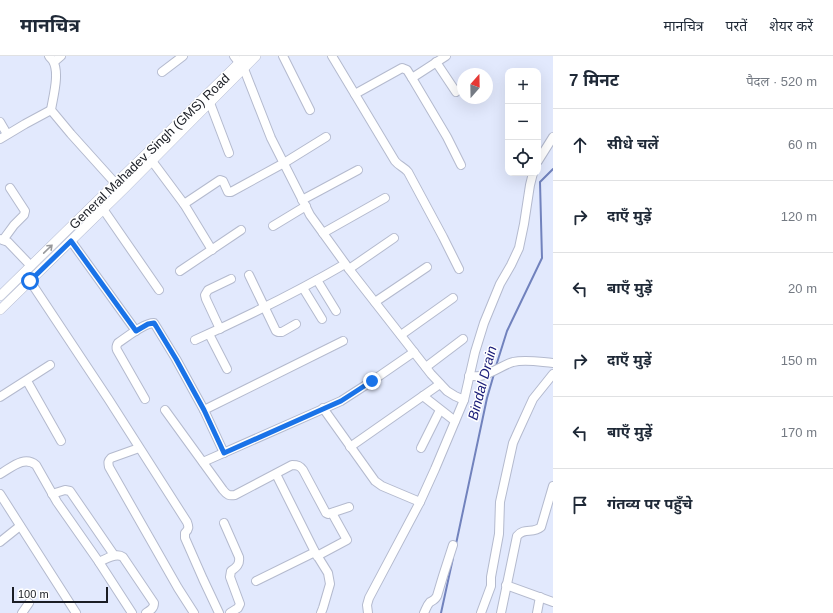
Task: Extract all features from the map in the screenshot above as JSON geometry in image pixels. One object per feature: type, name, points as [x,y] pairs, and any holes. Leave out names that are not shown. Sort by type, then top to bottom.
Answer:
[{"type":"street","points":[[51,110],[56,80],[56,70],[51,59],[61,56]]},
{"type":"street","points":[[162,72],[183,56]]},
{"type":"street","points":[[0,310],[210,103],[241,61],[256,56]]},
{"type":"street","points":[[283,56],[310,110]]},
{"type":"street","points":[[332,56],[395,161],[406,168],[459,269]]},
{"type":"street","points":[[412,78],[446,56]]},
{"type":"street","points":[[241,61],[271,138],[310,216],[347,266],[440,384],[447,391],[464,400]]},
{"type":"street","name":"General Mahadev Singh (GMS) Road","points":[[0,296],[241,61]]},
{"type":"street","points":[[436,62],[456,92]]},
{"type":"street","points":[[355,94],[402,68],[407,70],[462,165]]},
{"type":"street","points":[[210,103],[229,153]]},
{"type":"street","points":[[0,139],[51,110]]},
{"type":"street","points":[[51,110],[116,184]]},
{"type":"street","points":[[0,122],[7,134]]},
{"type":"street","points":[[184,204],[220,180],[223,181],[228,192],[231,192],[284,163],[326,137]]},
{"type":"street","points":[[541,156],[553,137]]},
{"type":"street","points":[[152,161],[184,204],[212,250]]},
{"type":"street","points":[[273,226],[304,203],[358,170]]},
{"type":"street","points":[[368,613],[367,605],[369,598],[420,502],[436,468],[464,400],[484,323],[500,284],[519,248],[532,176]]},
{"type":"street","points":[[10,188],[25,213],[23,218],[14,225],[2,239],[8,242],[31,266]]},
{"type":"street","points":[[323,233],[385,198]]},
{"type":"street","points":[[103,209],[159,290]]},
{"type":"street","points":[[180,271],[241,230]]},
{"type":"street","points":[[195,340],[347,266],[394,238]]},
{"type":"street","points":[[71,241],[136,331]]},
{"type":"street","points":[[375,302],[427,267]]},
{"type":"street","points":[[249,275],[278,332],[282,332],[296,324]]},
{"type":"street","points":[[220,329],[205,295],[208,290],[230,279]]},
{"type":"street","points":[[317,280],[336,311]]},
{"type":"street","points":[[30,281],[109,400],[187,522],[189,528],[185,533],[185,538],[219,613]]},
{"type":"street","points":[[303,288],[322,319]]},
{"type":"street","points":[[401,335],[453,298]]},
{"type":"street","points":[[145,399],[116,348],[116,345],[136,331],[150,323],[154,323],[204,410],[224,453]]},
{"type":"street","points":[[210,334],[227,368]]},
{"type":"street","points":[[426,367],[463,339]]},
{"type":"street","points":[[204,410],[343,341]]},
{"type":"street","points":[[203,462],[341,401],[414,352]]},
{"type":"street","points":[[469,376],[481,376],[512,362],[526,361],[553,363]]},
{"type":"street","points":[[0,397],[50,365]]},
{"type":"street","points":[[482,613],[491,586],[491,577],[499,534],[500,502],[513,443],[533,398],[553,374]]},
{"type":"street","points":[[26,381],[61,441]]},
{"type":"street","points":[[350,447],[440,384]]},
{"type":"street","points":[[423,396],[455,421]]},
{"type":"street","points":[[323,408],[374,481],[382,486],[420,502]]},
{"type":"street","points":[[165,410],[227,495],[235,495],[292,465],[297,465],[303,470],[326,513],[332,513],[348,507]]},
{"type":"street","points":[[421,448],[440,410]]},
{"type":"street","points":[[139,448],[111,458],[108,460],[109,467],[178,588],[194,613]]},
{"type":"street","points":[[0,474],[20,462],[31,461],[36,464],[52,494],[132,613]]},
{"type":"street","points":[[276,474],[316,554],[328,573],[330,584],[321,613]]},
{"type":"street","points":[[501,613],[517,536],[524,530],[538,530],[541,527],[553,486]]},
{"type":"street","points":[[52,494],[65,490],[70,491],[114,556]]},
{"type":"street","points":[[0,494],[76,613]]},
{"type":"street","points":[[256,581],[347,540],[332,513]]},
{"type":"street","points":[[224,523],[239,561],[238,566],[231,571],[230,576],[240,604],[238,608],[230,613]]},
{"type":"street","points":[[0,542],[20,526]]},
{"type":"street","points":[[424,613],[430,602],[436,600],[454,545]]},
{"type":"street","points":[[99,562],[120,554],[123,557],[154,603],[152,609],[146,613]]},
{"type":"street","points":[[506,585],[553,602]]},
{"type":"street","points":[[537,613],[540,597]]},
{"type":"street","points":[[22,613],[29,603]]},
{"type":"waterway","name":"Bindal Drain","points":[[496,366],[507,331],[542,258],[540,182],[553,169]]},
{"type":"waterway","name":"Bindal Drain","points":[[456,544],[487,398],[494,374]]},
{"type":"waterway","name":"Bindal Drain","points":[[441,613],[453,558]]},
{"type":"route","points":[[30,281],[71,241],[136,331],[150,323],[154,323],[204,410],[224,453],[341,401],[372,381]]}]
